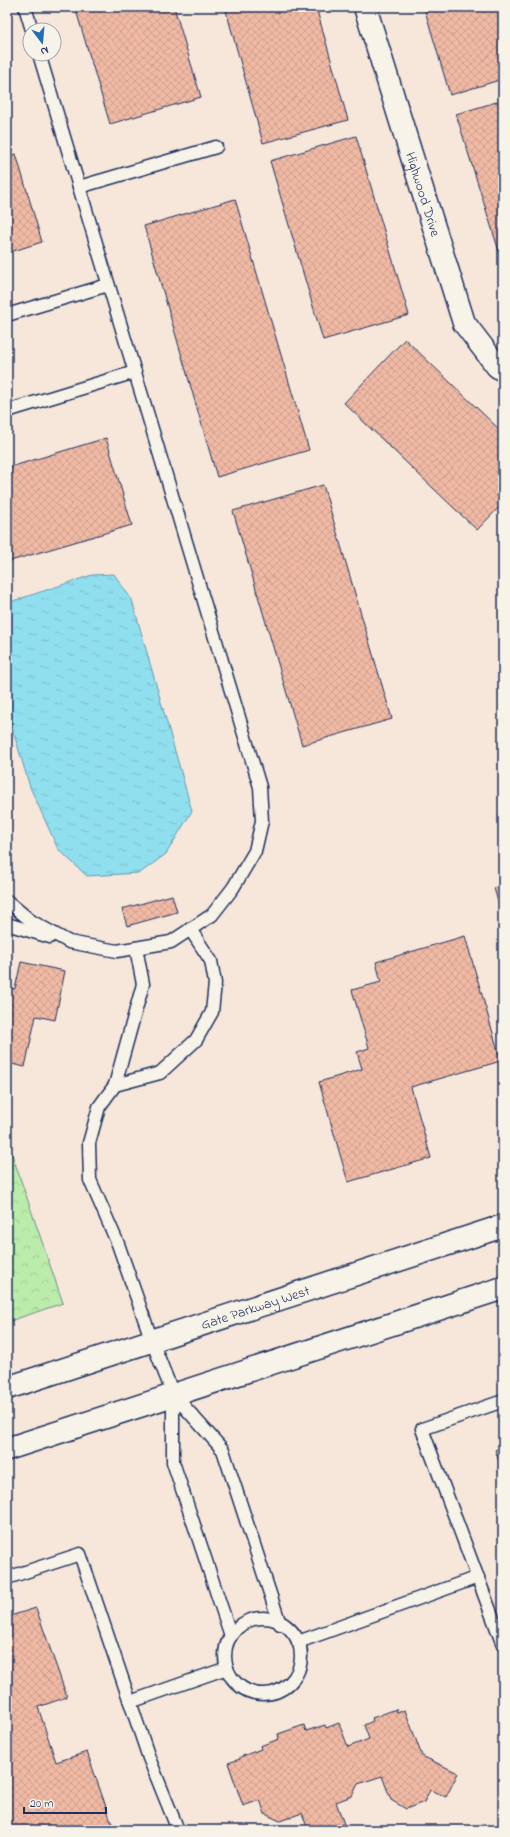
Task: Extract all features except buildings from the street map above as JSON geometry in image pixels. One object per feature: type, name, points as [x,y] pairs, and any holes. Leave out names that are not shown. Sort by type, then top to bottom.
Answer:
[{"type":"main road","name":"Highwood Drive","points":[[365,7],[464,323],[497,366],[503,370]]},
{"type":"main road","name":"Gate Parkway West","points":[[7,1388],[503,1226]]},
{"type":"main road","points":[[7,1449],[503,1288]]},
{"type":"lane","points":[[25,7],[30,22]]},
{"type":"lane","points":[[7,924],[69,942],[117,951],[171,942],[212,915],[233,888],[255,851],[262,821],[260,787],[41,62]]},
{"type":"lane","points":[[79,187],[216,147]]},
{"type":"lane","points":[[7,315],[108,285]]},
{"type":"lane","points":[[7,411],[135,372]]},
{"type":"lane","points":[[7,901],[31,921],[69,942]]},
{"type":"lane","points":[[115,1085],[160,1073],[196,1040],[212,1012],[215,983],[211,961],[190,929]]},
{"type":"lane","points":[[136,948],[143,984],[115,1085],[99,1107],[89,1143],[90,1180],[118,1244],[152,1341],[173,1394],[223,1450],[280,1624]]},
{"type":"lane","points":[[173,1394],[173,1462],[231,1636]]},
{"type":"lane","points":[[503,1401],[422,1429],[503,1645]]},
{"type":"lane","points":[[7,1578],[80,1554],[149,1758],[178,1830]]},
{"type":"lane","points":[[298,1642],[478,1577]]},
{"type":"lane","points":[[259,1618],[274,1619],[280,1624],[286,1625],[295,1634],[298,1642],[301,1654],[299,1667],[294,1678],[284,1687],[270,1693],[256,1693],[244,1688],[233,1679],[227,1668],[225,1654],[231,1636],[246,1621],[259,1618]]},
{"type":"lane","points":[[130,1702],[227,1668]]},
{"type":"green space","points":[[7,1140],[63,1303],[7,1322]]},
{"type":"water","points":[[114,574],[132,600],[192,811],[166,854],[140,873],[87,876],[58,849],[30,787],[7,711],[7,603],[92,575]]}]
